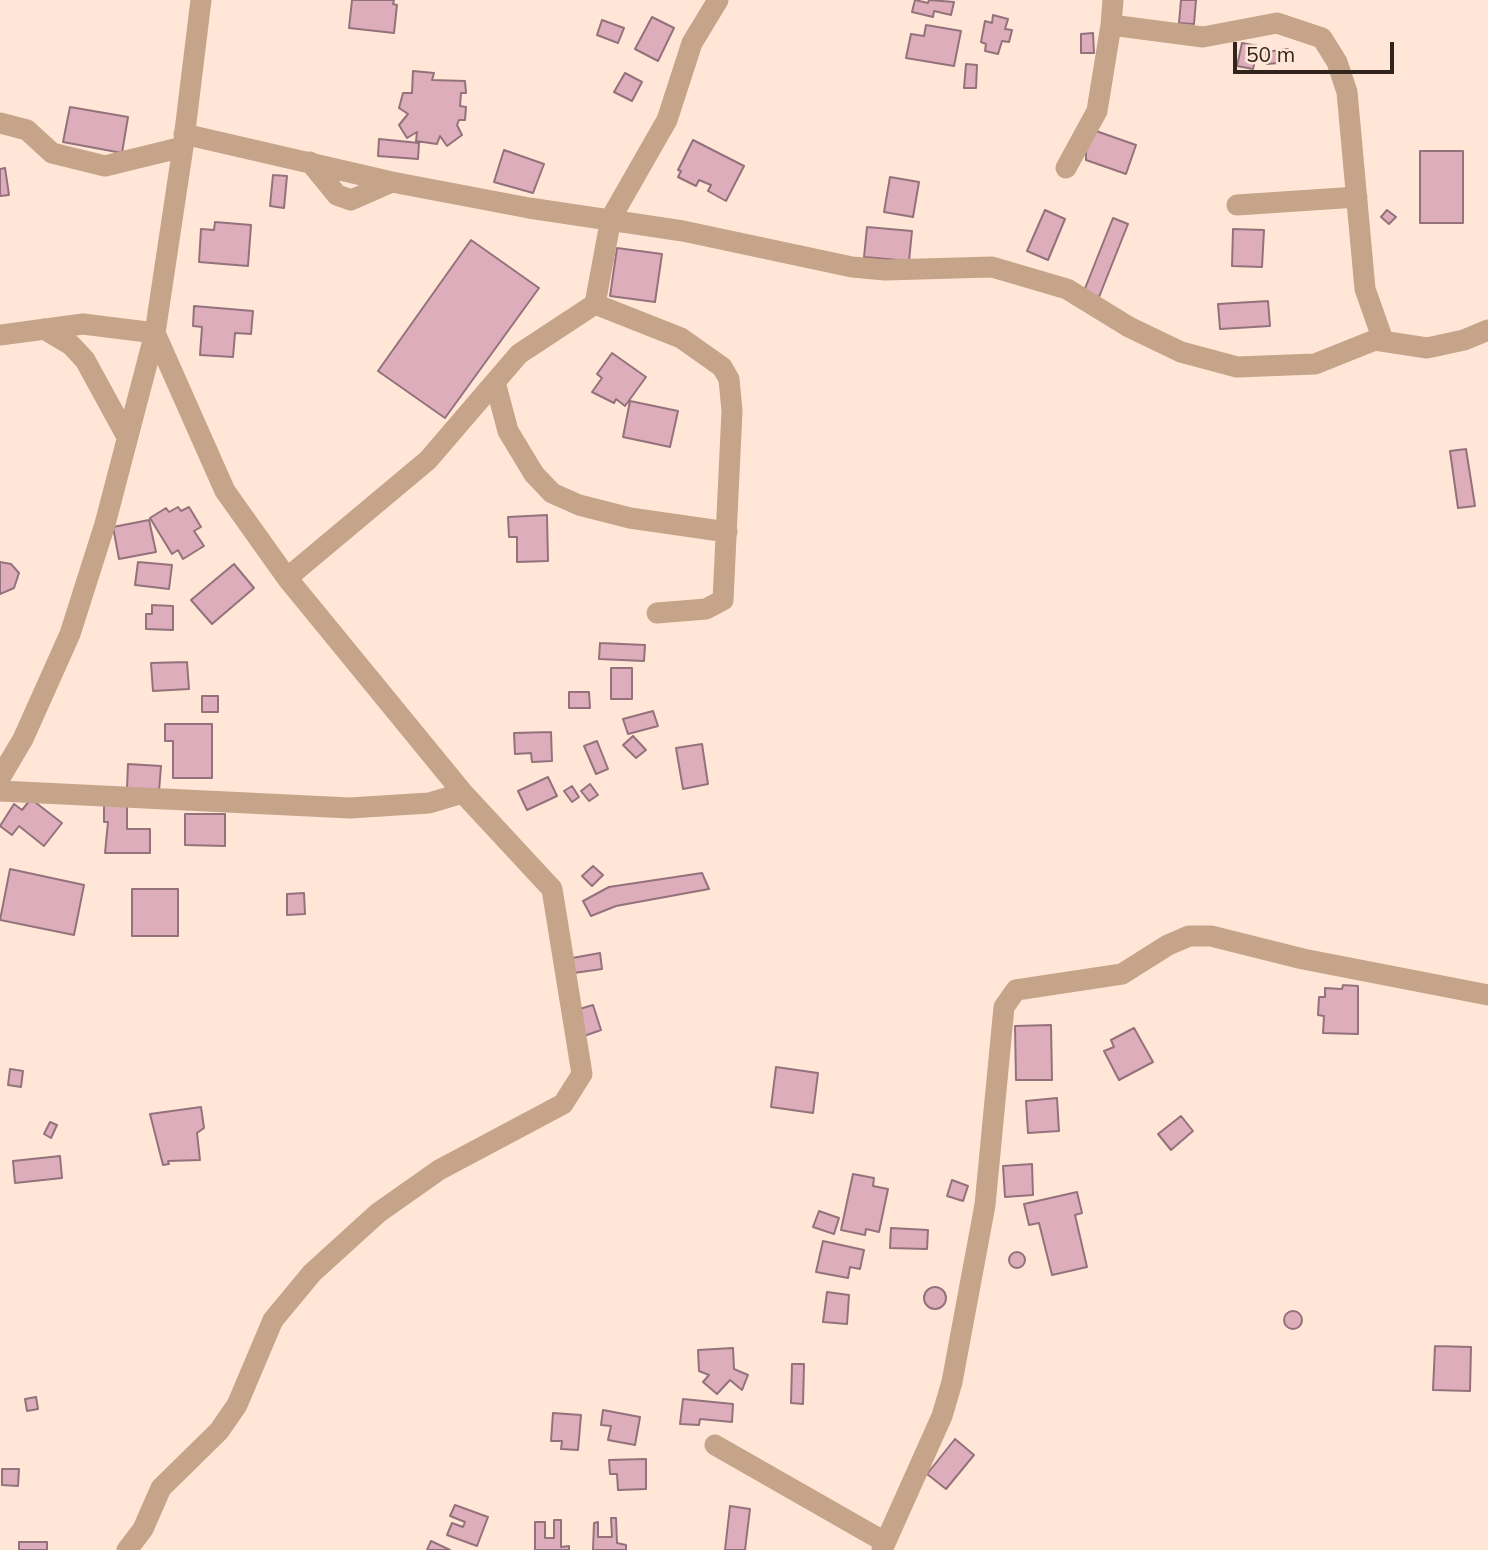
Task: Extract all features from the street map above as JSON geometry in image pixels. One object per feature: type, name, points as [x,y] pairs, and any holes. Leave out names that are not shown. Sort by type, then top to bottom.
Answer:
[{"type":"street","points":[[0,778],[23,739],[70,635],[105,524],[126,435],[155,333],[184,141],[201,0]]},
{"type":"street","points":[[287,578],[428,460],[519,354],[595,304],[611,218],[667,120],[692,43],[718,0]]},
{"type":"street","points":[[1066,168],[1097,111],[1113,0]]},
{"type":"street","points":[[1111,25],[1203,37],[1277,23],[1322,38],[1337,62],[1347,92],[1365,289],[1383,340]]},
{"type":"street","points":[[0,123],[27,130],[52,153],[106,166],[184,141],[310,162],[392,182],[529,208],[611,218],[852,267],[885,270],[992,267],[1032,276],[1067,289],[1129,327],[1181,352],[1237,367],[1314,364],[1361,345],[1383,340],[1399,346],[1427,348],[1464,340],[1488,330]]},
{"type":"street","points":[[1237,205],[1357,197]]},
{"type":"street","points":[[595,304],[681,338],[722,367],[729,379],[732,411],[723,600],[706,610],[657,613]]},
{"type":"street","points":[[0,335],[83,324],[155,333]]},
{"type":"street","points":[[44,329],[71,345],[85,360],[126,435]]},
{"type":"street","points":[[127,1550],[143,1529],[161,1488],[219,1431],[237,1405],[273,1320],[312,1273],[378,1213],[439,1170],[563,1104],[582,1074],[552,889],[463,793],[287,578],[225,491],[155,333]]},
{"type":"street","points":[[495,382],[508,431],[534,474],[552,493],[579,505],[630,518],[727,531]]},
{"type":"street","points":[[0,791],[350,808],[429,803],[463,793]]},
{"type":"street","points":[[715,1445],[883,1546],[942,1416],[952,1382],[985,1205],[1004,1006],[1016,990],[1122,974],[1168,945],[1189,936],[1211,936],[1303,959],[1488,995]]},
{"type":"building","points":[[352,0],[394,0],[393,4],[397,5],[394,33],[349,28]]},
{"type":"building","points":[[915,0],[928,3],[929,0],[954,2],[951,15],[934,11],[933,17],[912,12]]},
{"type":"building","points":[[1181,0],[1196,0],[1194,24],[1179,23]]},
{"type":"building","points":[[993,15],[1008,19],[1005,29],[1012,30],[1009,42],[1002,41],[998,54],[985,51],[986,44],[981,42],[985,21],[992,23]]},
{"type":"building","points":[[652,17],[674,28],[658,61],[635,49]]},
{"type":"building","points":[[602,20],[624,28],[618,43],[597,35]]},
{"type":"building","points":[[926,25],[961,31],[954,66],[906,58],[911,34],[924,36]]},
{"type":"building","points":[[1093,33],[1094,53],[1081,53],[1081,34]]},
{"type":"building","points":[[1242,43],[1258,46],[1253,69],[1237,66]]},
{"type":"building","points":[[1288,49],[1290,62],[1267,64],[1266,52]]},
{"type":"building","points":[[966,64],[977,65],[976,88],[964,88]]},
{"type":"building","points":[[413,71],[434,73],[432,80],[465,81],[466,93],[461,93],[460,106],[466,107],[465,120],[459,120],[457,125],[462,135],[447,146],[440,136],[437,144],[416,141],[417,132],[407,138],[399,125],[408,114],[399,108],[403,93],[412,93]]},
{"type":"building","points":[[625,73],[642,82],[632,101],[614,92]]},
{"type":"building","points":[[70,107],[128,117],[122,153],[63,142]]},
{"type":"building","points":[[1096,131],[1136,145],[1126,174],[1086,160],[1086,146]]},
{"type":"building","points":[[379,139],[419,143],[418,159],[378,156]]},
{"type":"building","points":[[693,140],[744,166],[726,201],[708,191],[711,185],[699,180],[696,186],[678,177],[681,171],[678,170]]},
{"type":"building","points":[[504,150],[544,164],[533,193],[494,182]]},
{"type":"building","points":[[1420,151],[1463,151],[1463,223],[1420,223]]},
{"type":"building","points":[[5,168],[9,195],[0,196],[0,169]]},
{"type":"building","points":[[273,175],[287,176],[284,208],[270,206]]},
{"type":"building","points":[[890,177],[919,182],[913,217],[884,212]]},
{"type":"building","points":[[1045,210],[1065,219],[1048,260],[1027,251]]},
{"type":"building","points":[[1387,210],[1396,217],[1389,224],[1381,217]]},
{"type":"building","points":[[1113,218],[1128,224],[1099,297],[1084,291]]},
{"type":"building","points":[[215,222],[251,225],[248,266],[199,262],[201,229],[214,230]]},
{"type":"building","points":[[867,227],[912,231],[909,261],[864,257]]},
{"type":"building","points":[[1233,229],[1264,230],[1262,267],[1232,266]]},
{"type":"building","points":[[471,240],[539,288],[445,418],[378,371]]},
{"type":"building","points":[[617,248],[662,254],[655,302],[610,296]]},
{"type":"building","points":[[1268,301],[1270,326],[1220,329],[1218,304]]},
{"type":"building","points":[[194,306],[253,311],[251,334],[235,333],[233,357],[200,355],[202,327],[193,326]]},
{"type":"building","points":[[612,353],[646,377],[625,406],[616,399],[614,403],[592,392],[602,378],[597,374]]},
{"type":"building","points":[[630,401],[678,411],[670,447],[623,437]]},
{"type":"building","points":[[1466,449],[1475,506],[1458,508],[1450,451]]},
{"type":"building","points":[[178,507],[181,511],[189,507],[201,527],[194,531],[204,546],[183,559],[178,550],[172,554],[150,518],[166,508],[169,512]]},
{"type":"building","points":[[547,515],[548,561],[517,562],[517,537],[509,537],[508,517]]},
{"type":"building","points":[[149,520],[156,552],[119,559],[113,527]]},
{"type":"building","points":[[0,562],[11,564],[19,573],[14,588],[0,594]]},
{"type":"building","points":[[138,562],[172,565],[169,589],[135,585]]},
{"type":"building","points":[[234,564],[254,588],[212,624],[191,600]]},
{"type":"building","points":[[152,605],[173,606],[173,630],[146,629],[146,614],[152,614]]},
{"type":"building","points":[[600,643],[645,645],[644,661],[599,659]]},
{"type":"building","points":[[187,662],[189,689],[153,691],[151,663]]},
{"type":"building","points":[[611,668],[632,668],[632,699],[611,699]]},
{"type":"building","points":[[569,692],[589,692],[590,708],[569,708]]},
{"type":"building","points":[[202,696],[218,696],[218,712],[202,712]]},
{"type":"building","points":[[653,711],[658,726],[628,734],[623,719]]},
{"type":"building","points":[[165,724],[212,724],[212,778],[173,778],[173,741],[165,741]]},
{"type":"building","points":[[551,732],[552,761],[532,762],[531,753],[515,754],[514,733]]},
{"type":"building","points":[[633,736],[646,750],[636,758],[623,745]]},
{"type":"building","points":[[597,741],[608,769],[596,774],[584,746]]},
{"type":"building","points":[[702,744],[708,784],[683,789],[676,748]]},
{"type":"building","points":[[128,764],[161,766],[159,791],[127,789]]},
{"type":"building","points":[[548,777],[557,796],[527,810],[518,791]]},
{"type":"building","points":[[590,784],[598,795],[589,801],[581,791]]},
{"type":"building","points":[[572,786],[579,797],[572,802],[564,791]]},
{"type":"building","points":[[31,799],[62,823],[44,846],[19,826],[12,835],[0,826],[14,804],[22,810]]},
{"type":"building","points":[[104,802],[127,802],[127,829],[150,829],[150,853],[105,853],[108,822],[104,822]]},
{"type":"building","points":[[185,814],[225,814],[225,846],[185,845]]},
{"type":"building","points":[[593,866],[603,875],[592,886],[582,876]]},
{"type":"building","points":[[10,869],[84,885],[74,935],[0,920]]},
{"type":"building","points":[[702,873],[709,889],[616,906],[591,916],[583,901],[609,887]]},
{"type":"building","points":[[132,889],[178,889],[178,936],[132,936]]},
{"type":"building","points":[[304,893],[305,914],[287,915],[287,894]]},
{"type":"building","points":[[600,953],[602,969],[574,973],[572,958]]},
{"type":"building","points":[[1343,985],[1358,986],[1358,1034],[1323,1033],[1324,1016],[1318,1015],[1319,997],[1325,997],[1325,988],[1342,989]]},
{"type":"building","points":[[593,1005],[601,1030],[584,1036],[576,1010]]},
{"type":"building","points":[[1051,1025],[1052,1080],[1016,1080],[1015,1026]]},
{"type":"building","points":[[1134,1028],[1153,1062],[1119,1080],[1104,1051],[1114,1047],[1111,1040]]},
{"type":"building","points":[[776,1067],[818,1073],[813,1113],[771,1107]]},
{"type":"building","points":[[10,1069],[23,1071],[21,1087],[8,1085]]},
{"type":"building","points":[[1057,1098],[1059,1131],[1028,1133],[1026,1101]]},
{"type":"building","points":[[201,1107],[204,1128],[197,1133],[200,1160],[168,1161],[169,1164],[163,1165],[150,1114]]},
{"type":"building","points":[[1181,1116],[1193,1131],[1171,1150],[1158,1134]]},
{"type":"building","points":[[50,1122],[57,1125],[51,1138],[44,1134]]},
{"type":"building","points":[[60,1156],[62,1178],[15,1183],[13,1161]]},
{"type":"building","points":[[1032,1164],[1033,1195],[1005,1197],[1003,1166]]},
{"type":"building","points":[[853,1174],[874,1178],[873,1186],[888,1189],[879,1232],[866,1229],[865,1235],[841,1230]]},
{"type":"building","points":[[952,1180],[968,1186],[963,1201],[947,1196]]},
{"type":"building","points":[[1077,1192],[1082,1213],[1075,1215],[1087,1267],[1052,1275],[1039,1223],[1029,1225],[1024,1204]]},
{"type":"building","points":[[819,1211],[839,1218],[834,1234],[813,1227]]},
{"type":"building","points":[[891,1228],[928,1230],[927,1249],[890,1248]]},
{"type":"building","points":[[823,1241],[864,1250],[860,1269],[850,1267],[848,1278],[816,1272]]},
{"type":"building","points":[[1014,1252],[1020,1252],[1025,1260],[1023,1266],[1014,1268],[1009,1263],[1009,1257]]},
{"type":"building","points":[[931,1287],[939,1287],[946,1294],[946,1302],[939,1309],[931,1309],[924,1302],[924,1294]]},
{"type":"building","points":[[827,1292],[849,1295],[847,1324],[823,1322]]},
{"type":"building","points":[[1293,1311],[1299,1314],[1302,1320],[1299,1326],[1293,1329],[1287,1326],[1284,1320],[1287,1314]]},
{"type":"building","points":[[1435,1346],[1471,1347],[1470,1391],[1433,1390]]},
{"type":"building","points":[[733,1348],[734,1369],[748,1375],[742,1390],[730,1380],[717,1394],[703,1382],[709,1375],[699,1371],[698,1350]]},
{"type":"building","points":[[792,1364],[804,1364],[803,1404],[791,1403]]},
{"type":"building","points":[[36,1397],[38,1409],[27,1411],[25,1399]]},
{"type":"building","points":[[683,1399],[733,1404],[732,1422],[700,1419],[699,1425],[680,1424]]},
{"type":"building","points":[[603,1410],[640,1417],[635,1445],[608,1440],[611,1426],[601,1425]]},
{"type":"building","points":[[553,1413],[581,1415],[578,1450],[561,1449],[562,1441],[551,1441]]},
{"type":"building","points":[[955,1439],[974,1455],[946,1489],[927,1474]]},
{"type":"building","points":[[646,1459],[646,1489],[618,1490],[617,1474],[610,1474],[609,1460]]},
{"type":"building","points":[[2,1469],[19,1469],[18,1486],[2,1485]]},
{"type":"building","points":[[455,1505],[488,1517],[477,1546],[447,1535],[452,1523],[463,1527],[465,1522],[450,1516]]},
{"type":"building","points":[[730,1506],[750,1509],[745,1550],[725,1550]]},
{"type":"building","points":[[611,1518],[616,1518],[617,1543],[626,1545],[626,1550],[593,1550],[594,1523],[598,1522],[598,1537],[612,1537]]},
{"type":"building","points":[[554,1520],[561,1520],[561,1547],[569,1546],[569,1550],[535,1550],[535,1522],[545,1522],[545,1538],[554,1538]]},
{"type":"building","points":[[431,1541],[450,1550],[427,1550]]},
{"type":"building","points":[[19,1542],[47,1542],[47,1550],[19,1550]]}]
